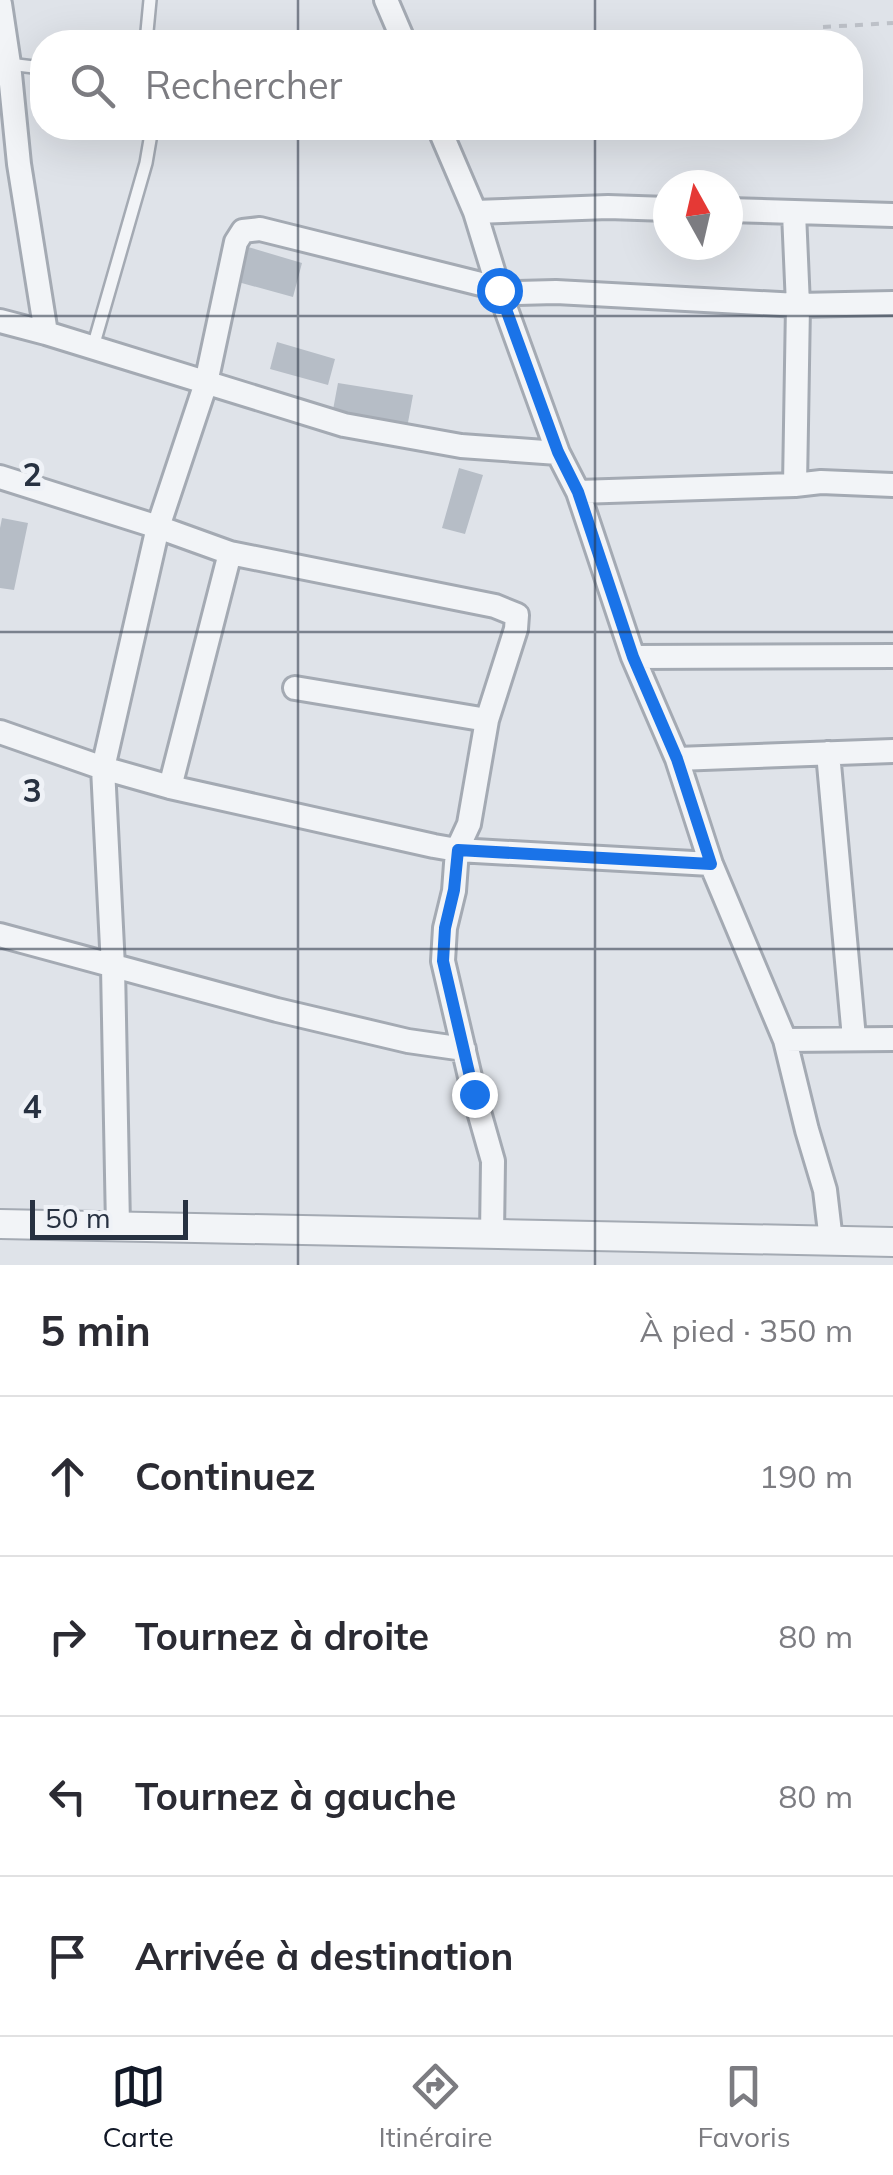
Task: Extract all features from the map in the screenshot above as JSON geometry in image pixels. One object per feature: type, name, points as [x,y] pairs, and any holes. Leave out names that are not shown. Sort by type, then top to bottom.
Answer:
[{"type":"street","points":[[386,0],[399,30]]},
{"type":"street","points":[[0,4],[5,64],[46,333]]},
{"type":"street","points":[[444,140],[474,212],[558,452],[578,492],[633,657],[677,759],[711,864],[785,1040],[825,1190],[831,1241]]},
{"type":"street","points":[[474,212],[653,208]]},
{"type":"street","points":[[743,210],[893,215]]},
{"type":"street","points":[[794,213],[798,305],[795,485]]},
{"type":"street","points":[[118,1226],[114,967],[103,768],[158,527],[206,383],[236,242],[243,232],[260,230],[362,252],[518,293],[798,305],[893,303]]},
{"type":"street","points":[[0,321],[344,426],[462,446],[558,452]]},
{"type":"street","points":[[0,476],[230,553],[514,612],[518,619],[516,628],[487,720],[469,824],[458,850],[443,961],[494,1161],[492,1234]]},
{"type":"street","points":[[578,492],[822,482],[893,485]]},
{"type":"street","points":[[170,787],[230,553]]},
{"type":"street","points":[[633,657],[893,656]]},
{"type":"street","points":[[294,688],[487,720]]},
{"type":"street","points":[[0,732],[170,787],[458,850],[711,864]]},
{"type":"street","points":[[677,759],[893,750]]},
{"type":"street","points":[[828,753],[854,1038]]},
{"type":"street","points":[[0,934],[277,1010],[408,1042],[464,1049]]},
{"type":"street","points":[[785,1040],[893,1039]]},
{"type":"street","points":[[0,1224],[893,1242]]},
{"type":"lane","points":[[147,30],[150,0]]},
{"type":"lane","points":[[5,64],[30,67]]},
{"type":"lane","points":[[93,347],[150,140]]},
{"type":"path","points":[[822,27],[893,23]]},
{"type":"building","points":[[248,247],[302,263],[293,297],[238,282]]},
{"type":"building","points":[[277,342],[335,359],[328,385],[270,369]]},
{"type":"building","points":[[338,383],[413,395],[407,428],[332,415]]},
{"type":"building","points":[[459,468],[483,475],[465,534],[442,528]]},
{"type":"building","points":[[2,518],[28,523],[14,590],[0,588]]},
{"type":"route","points":[[474,1094],[443,961],[458,850],[711,864],[677,759],[633,657],[578,492],[558,452],[499,290]]}]
